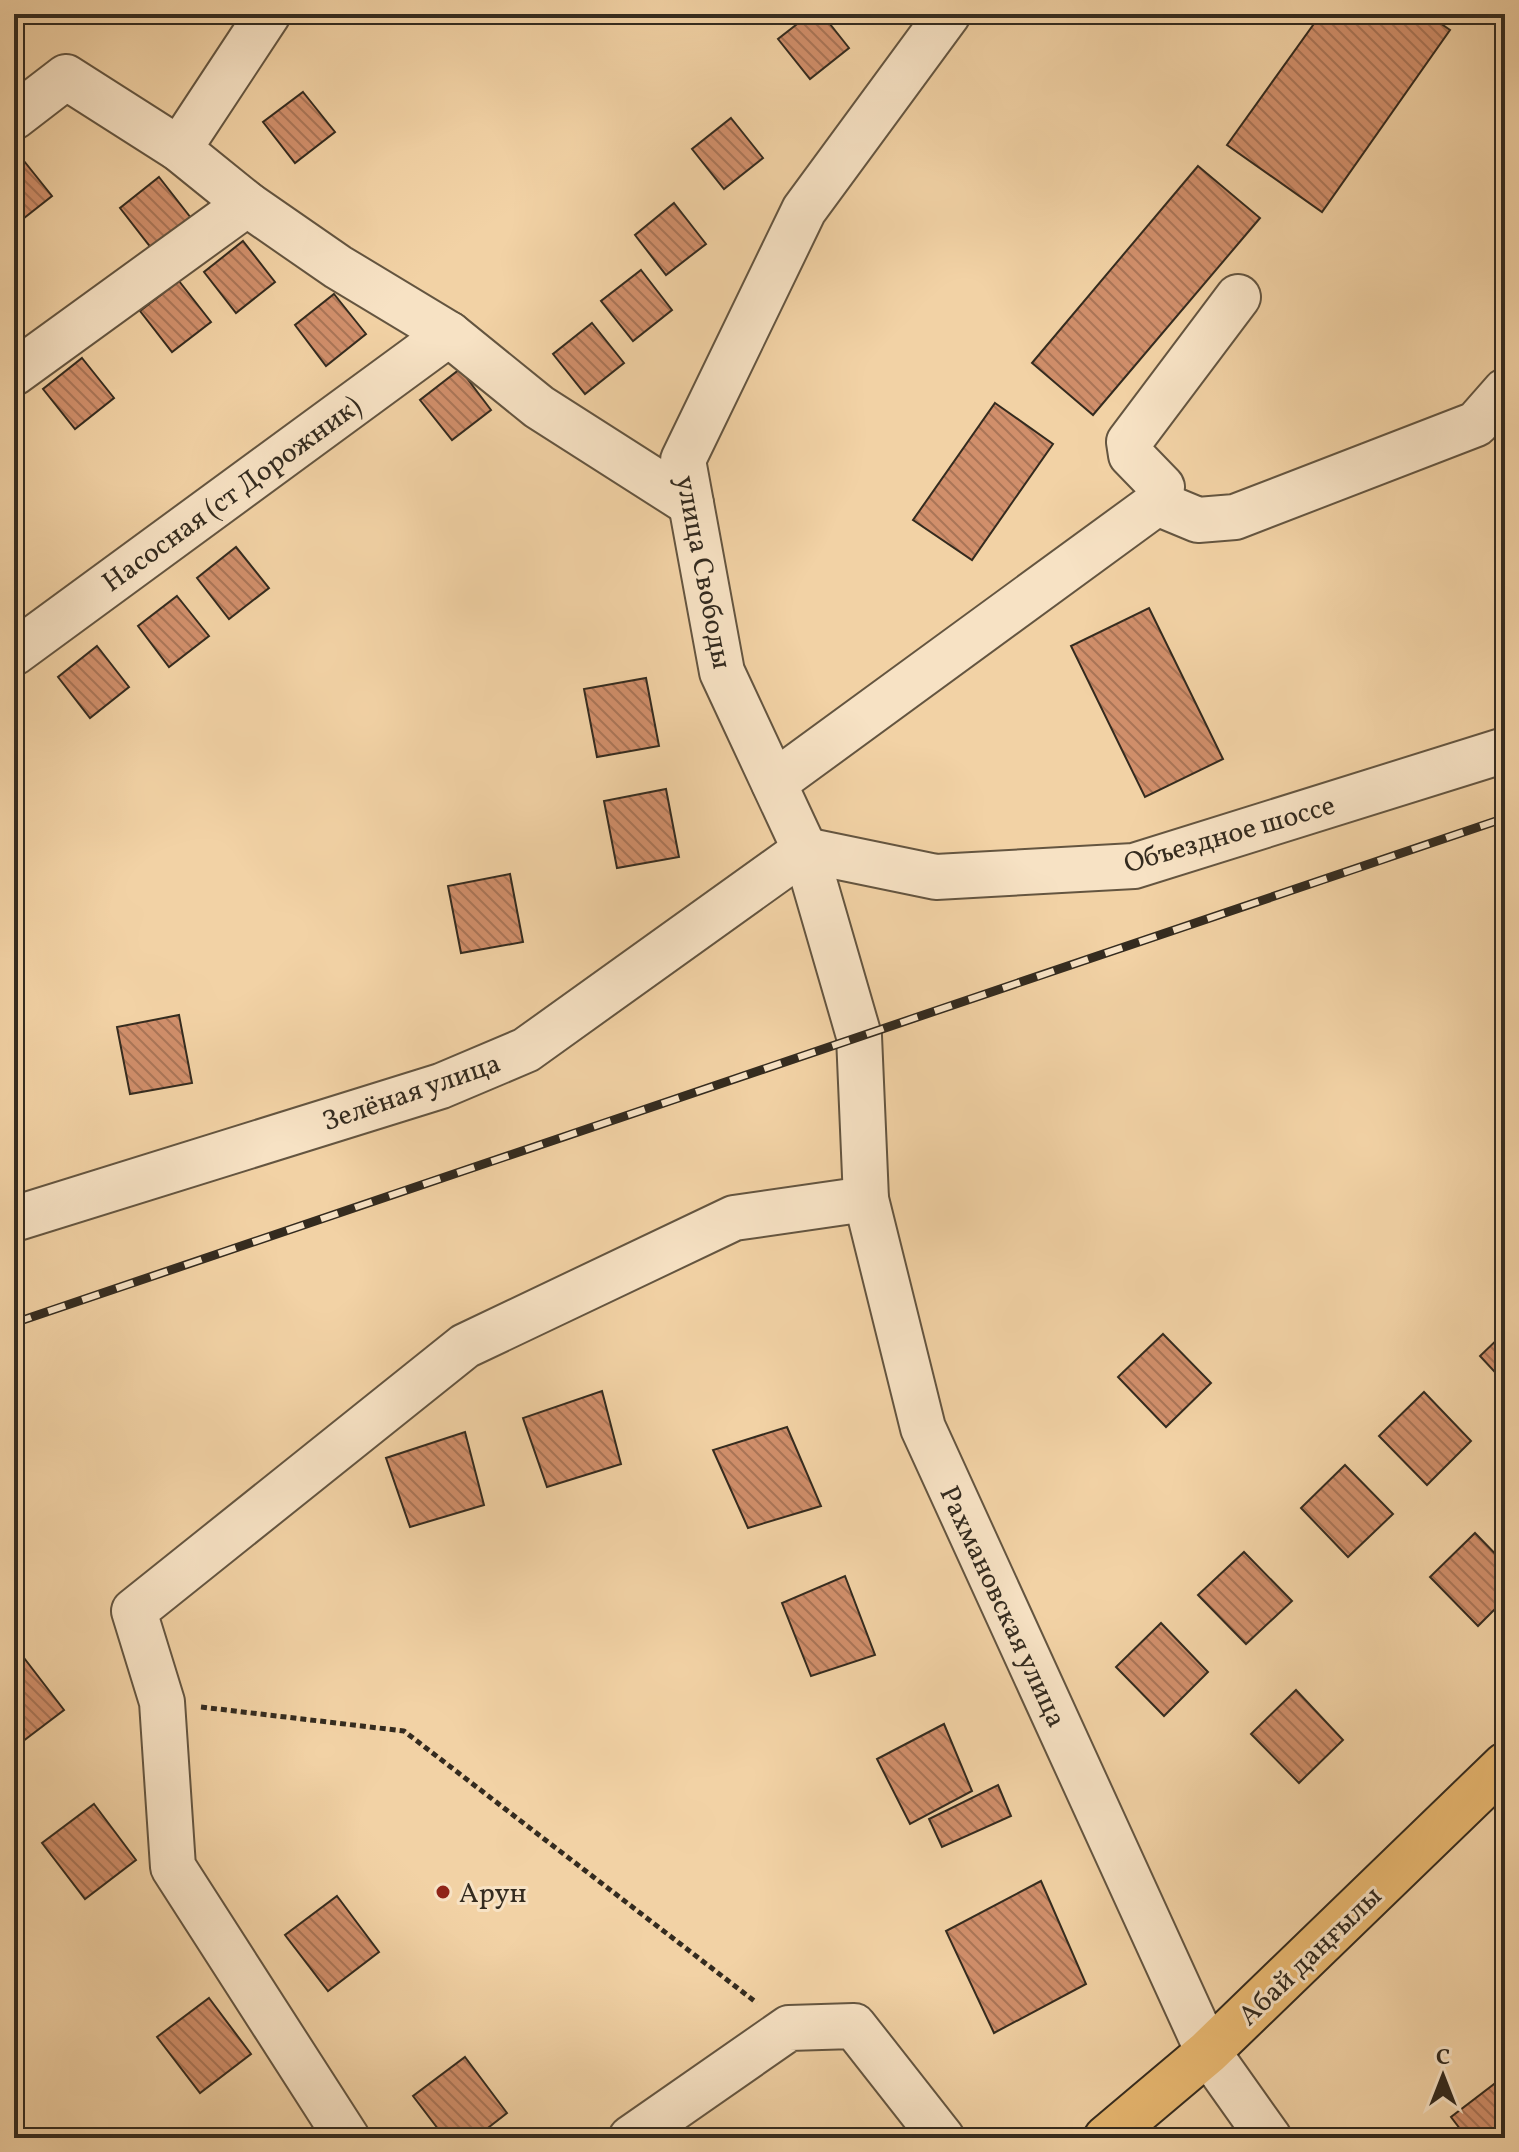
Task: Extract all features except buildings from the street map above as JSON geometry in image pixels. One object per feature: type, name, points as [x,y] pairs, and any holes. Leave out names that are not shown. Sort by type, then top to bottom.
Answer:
[{"type":"main road","name":"Абай даңғылы","points":[[1106,2138],[1208,2052],[1505,1765]]},
{"type":"street","points":[[179,149],[268,14]]},
{"type":"street","name":"улица Свободы","points":[[859,1036],[805,850],[722,672],[683,460],[804,210],[948,14]]},
{"type":"street","points":[[14,117],[66,77],[179,149],[247,204],[338,267],[449,334],[539,407],[691,504]]},
{"type":"street","points":[[14,373],[247,204]]},
{"type":"street","points":[[774,783],[1157,503],[1162,487],[1131,455],[1129,442],[1238,297]]},
{"type":"street","name":"Насосная (ст Дорожник)","points":[[14,653],[449,334]]},
{"type":"street","points":[[1157,503],[1198,520],[1235,517],[1476,424],[1505,391]]},
{"type":"street","name":"Объездное шоссе","points":[[805,850],[936,877],[1134,866],[1505,750]]},
{"type":"street","name":"Зелёная улица","points":[[14,1219],[441,1086],[526,1050],[805,850]]},
{"type":"street","name":"Рахмановская улица","points":[[859,1036],[866,1199],[923,1428],[1208,2052],[1269,2138]]},
{"type":"street","points":[[347,2138],[173,1867],[162,1702],[134,1611],[465,1346],[734,1218],[866,1199]]},
{"type":"street","points":[[631,2138],[789,2028],[854,2026],[942,2138]]},
{"type":"path","points":[[162,1702],[404,1731],[789,2028]]},
{"type":"railway","points":[[14,1323],[1505,818]]},
{"type":"place","name":"Арун","points":[[443,1892]]}]
